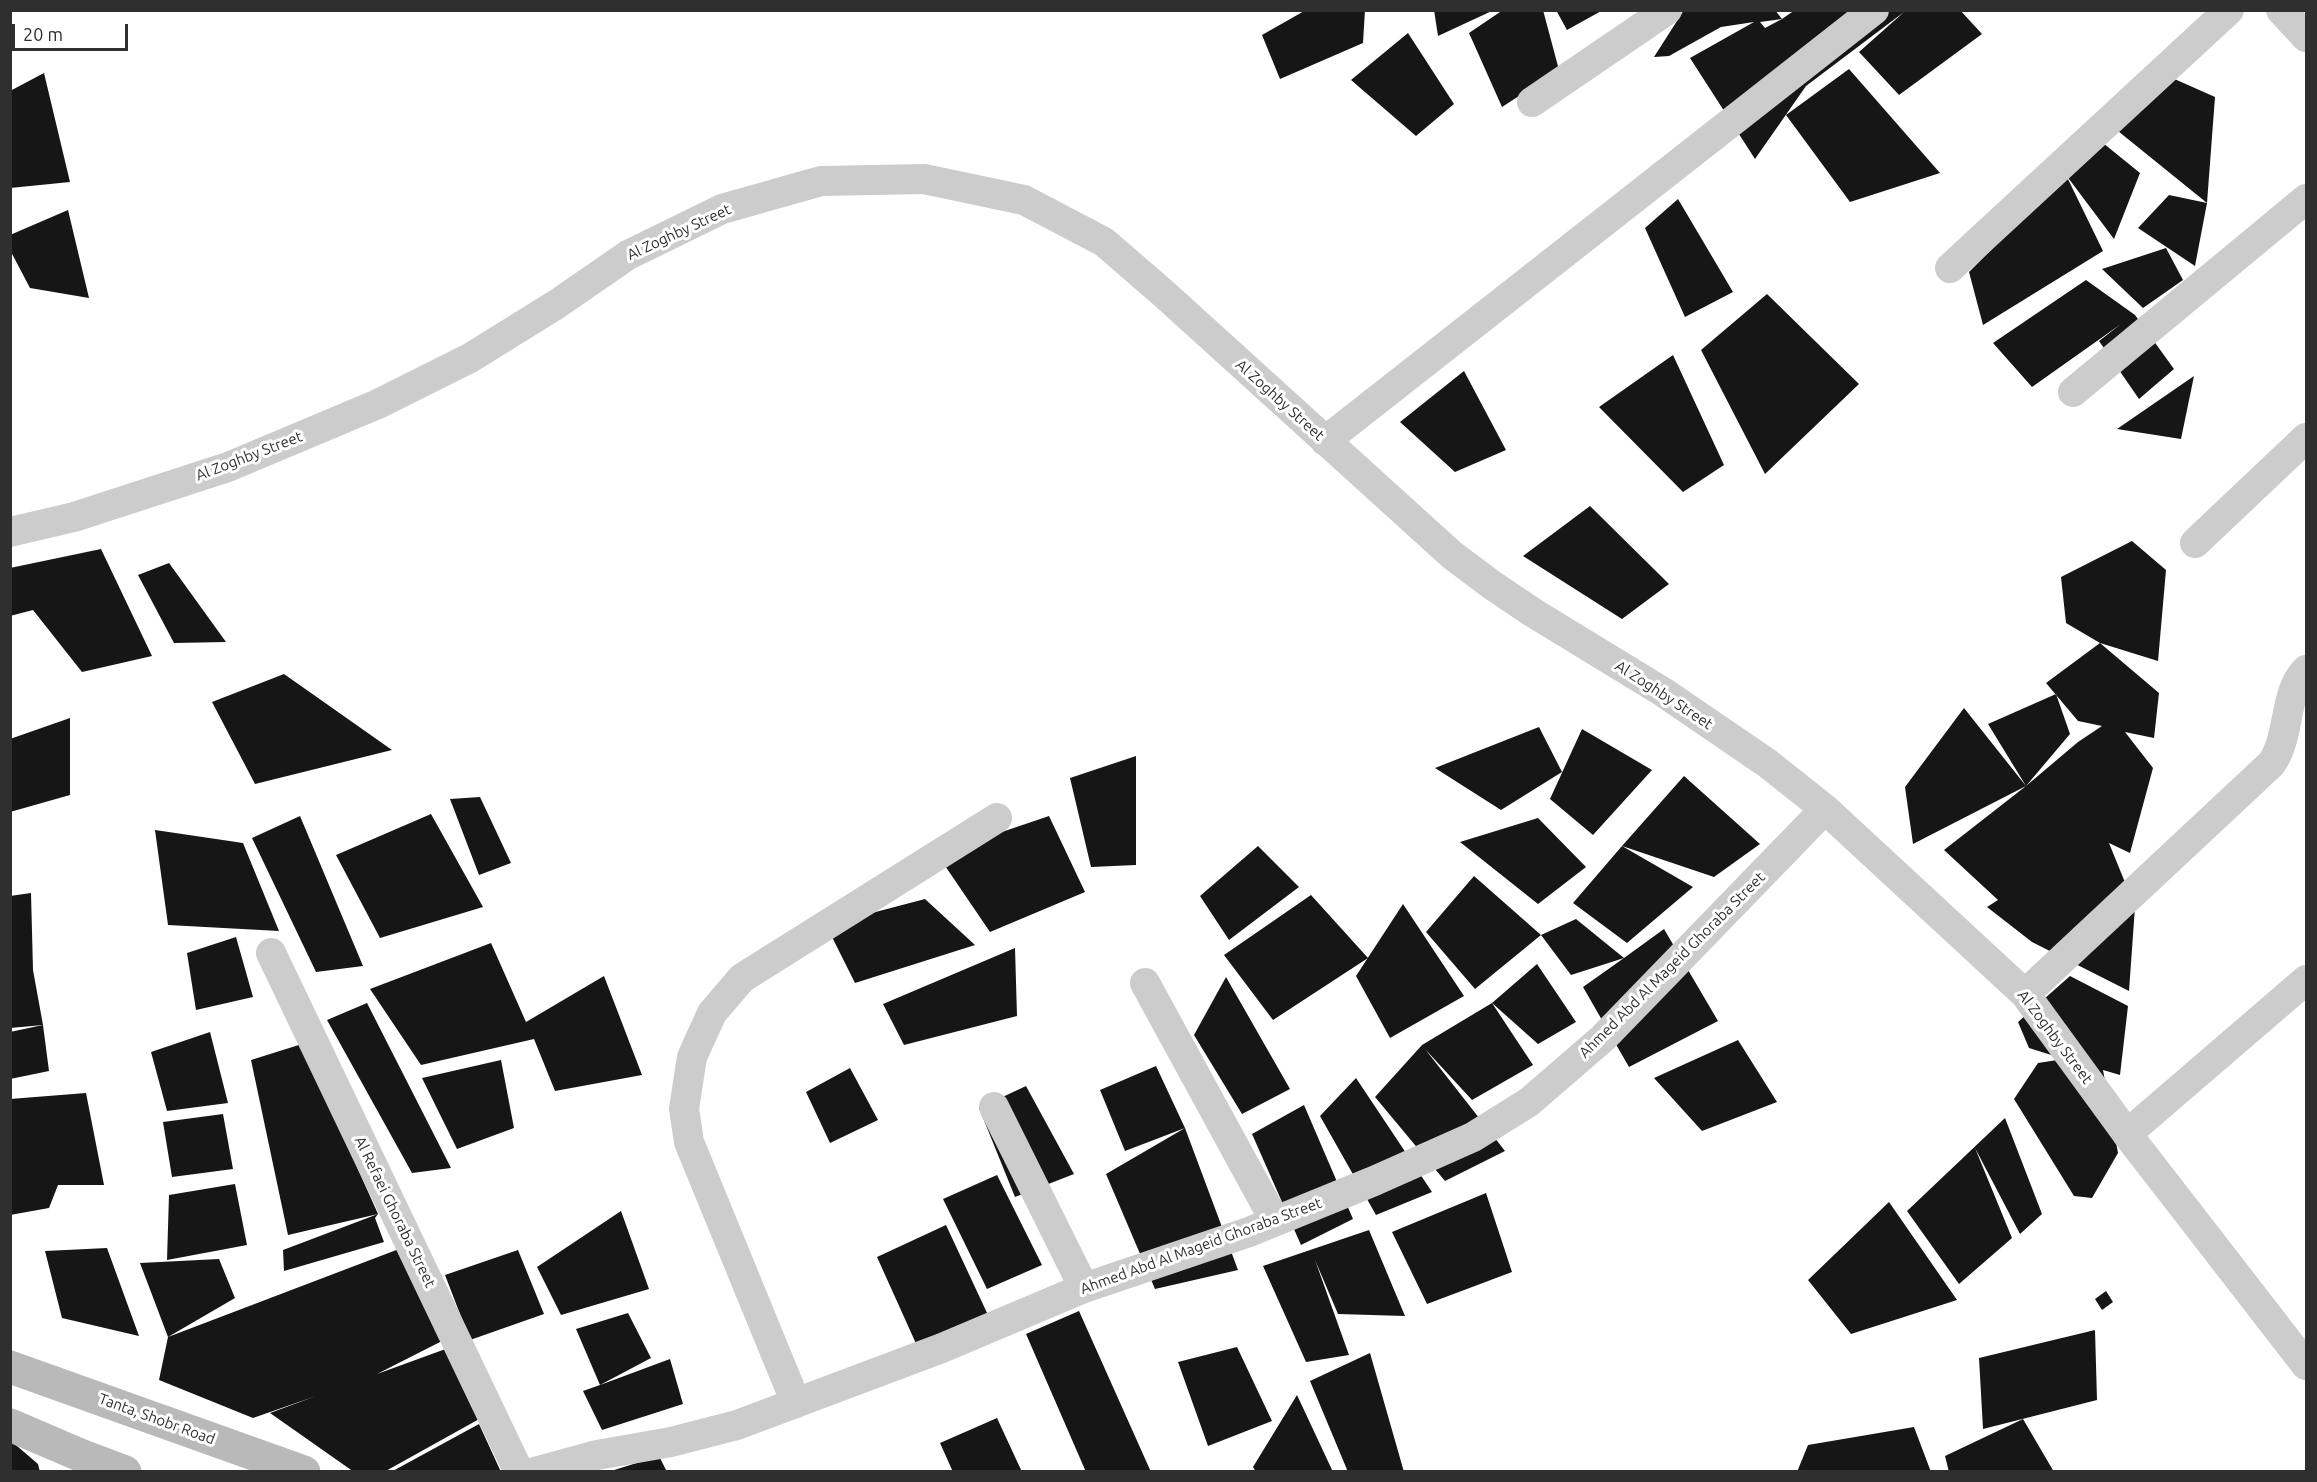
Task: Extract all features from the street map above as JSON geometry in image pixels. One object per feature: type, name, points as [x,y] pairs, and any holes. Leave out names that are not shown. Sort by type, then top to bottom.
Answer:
[{"type":"street","points":[[1532,102],[1667,10]]},
{"type":"street","points":[[1326,441],[1874,10]]},
{"type":"street","points":[[1950,268],[2229,10]]},
{"type":"street","points":[[2281,10],[2307,37]]},
{"type":"street","name":"Al Zoghby Street","points":[[10,532],[74,517],[228,467],[378,404],[470,358],[628,255],[723,209],[821,181],[924,179],[1024,200],[1104,242],[1452,555],[1492,585],[1663,692],[1767,763],[1825,809],[2025,994],[2127,1134],[2307,1365]]},
{"type":"street","points":[[2073,392],[2307,199]]},
{"type":"street","points":[[2195,543],[2307,438]]},
{"type":"street","points":[[2025,994],[2271,764],[2282,744],[2297,682],[2307,670]]},
{"type":"street","name":"Ahmed Abd Al Mageid Ghoraba Street","points":[[535,1472],[597,1455],[671,1442],[737,1425],[942,1348],[1084,1288],[1275,1221],[1374,1182],[1473,1137],[1529,1102],[1603,1038],[1825,809]]},
{"type":"street","points":[[796,1403],[689,1142],[684,1109],[692,1057],[712,1013],[742,978],[997,818]]},
{"type":"street","name":"Al Refaei Ghoraba Street","points":[[271,953],[519,1472]]},
{"type":"street","points":[[2127,1134],[2307,980]]},
{"type":"street","points":[[1145,983],[1275,1221]]},
{"type":"street","points":[[994,1107],[1084,1288]]},
{"type":"street","name":"Tanta, Shobr Road","points":[[10,1366],[304,1472]]},
{"type":"street","points":[[10,1425],[81,1463],[125,1472]]},
{"type":"building","points":[[1306,10],[1365,10],[1363,43],[1280,79],[1262,35]]},
{"type":"building","points":[[1434,10],[1494,10],[1438,36]]},
{"type":"building","points":[[1503,10],[1543,10],[1559,70],[1502,107],[1469,33]]},
{"type":"building","points":[[1556,10],[1603,10],[1567,30]]},
{"type":"building","points":[[1684,10],[1775,10],[1782,19],[1795,10],[1960,10],[1982,34],[1899,95],[1859,52],[1904,12],[1806,86],[1755,159],[1690,58],[1754,22],[1721,27],[1669,56],[1654,57]],"holes":[[[1782,19],[1765,28],[1760,22]]]},
{"type":"building","points":[[1408,33],[1454,104],[1416,136],[1351,80]]},
{"type":"building","points":[[1849,69],[1940,173],[1850,202],[1786,115]]},
{"type":"building","points":[[44,73],[70,182],[10,188],[10,91]]},
{"type":"building","points":[[2170,77],[2215,97],[2207,203],[2118,131]]},
{"type":"building","points":[[2103,143],[2140,173],[2114,239],[2066,175]]},
{"type":"building","points":[[2066,175],[2103,251],[1983,325],[1969,272]]},
{"type":"building","points":[[2169,195],[2207,203],[2195,266],[2138,228]]},
{"type":"building","points":[[1678,199],[1733,292],[1685,317],[1645,228]]},
{"type":"building","points":[[68,210],[89,298],[30,288],[10,250],[10,235]]},
{"type":"building","points":[[2166,248],[2183,280],[2143,308],[2102,269]]},
{"type":"building","points":[[2086,280],[2135,315],[2174,369],[2139,399],[2099,341],[2121,324],[2032,387],[1993,343]]},
{"type":"building","points":[[1767,294],[1859,384],[1765,474],[1701,350]]},
{"type":"building","points":[[1673,355],[1724,465],[1683,492],[1599,407]]},
{"type":"building","points":[[1464,371],[1506,450],[1455,472],[1400,422]]},
{"type":"building","points":[[2194,376],[2181,439],[2117,429]]},
{"type":"building","points":[[1590,506],[1669,584],[1622,619],[1523,556]]},
{"type":"building","points":[[2132,541],[2166,570],[2158,661],[2100,643],[2066,623],[2061,577]]},
{"type":"building","points":[[101,549],[152,656],[82,672],[33,610],[10,616],[10,568]]},
{"type":"building","points":[[169,563],[226,642],[174,643],[138,575]]},
{"type":"building","points":[[2100,643],[2159,693],[2154,738],[2125,732],[2153,768],[2130,853],[2109,843],[2135,907],[2129,991],[2032,942],[1987,907],[1998,900],[1944,850],[2026,786],[1988,724],[2055,694],[2046,683]],"holes":[[[2057,695],[2078,721],[2102,726],[2078,742],[2026,786],[2070,734]]]},
{"type":"building","points":[[284,674],[392,750],[255,784],[212,702]]},
{"type":"building","points":[[1964,708],[2026,786],[1913,844],[1905,787]]},
{"type":"building","points":[[70,718],[70,795],[10,812],[10,739]]},
{"type":"building","points":[[1539,727],[1562,772],[1501,810],[1435,768]]},
{"type":"building","points":[[1582,729],[1652,770],[1593,835],[1550,799]]},
{"type":"building","points":[[1136,756],[1136,865],[1091,867],[1070,778]]},
{"type":"building","points":[[1684,776],[1760,844],[1714,877],[1622,846]]},
{"type":"building","points":[[480,797],[511,863],[479,875],[450,799]]},
{"type":"building","points":[[431,814],[483,907],[380,938],[336,855]]},
{"type":"building","points":[[300,816],[363,966],[316,972],[252,838]]},
{"type":"building","points":[[1049,816],[1085,892],[990,932],[937,854]]},
{"type":"building","points":[[1538,818],[1586,867],[1538,904],[1460,842]]},
{"type":"building","points":[[155,830],[243,843],[279,931],[168,925]]},
{"type":"building","points":[[1258,846],[1299,887],[1229,940],[1200,896]]},
{"type":"building","points":[[1622,846],[1693,887],[1627,943],[1573,903]]},
{"type":"building","points":[[1474,876],[1541,935],[1475,989],[1426,932]]},
{"type":"building","points":[[31,893],[33,970],[43,1025],[10,1028],[10,896]]},
{"type":"building","points":[[1311,895],[1368,958],[1273,1020],[1224,955]]},
{"type":"building","points":[[925,899],[975,945],[855,983],[826,925]]},
{"type":"building","points":[[1403,904],[1464,996],[1390,1038],[1356,976]]},
{"type":"building","points":[[1576,919],[1624,958],[1571,975],[1541,935]]},
{"type":"building","points":[[1664,929],[1718,1021],[1629,1067],[1583,987]]},
{"type":"building","points":[[236,937],[253,997],[196,1010],[187,953]]},
{"type":"building","points":[[491,943],[526,1022],[604,976],[642,1075],[555,1091],[534,1039],[421,1065],[370,989]]},
{"type":"building","points":[[1015,948],[1017,1016],[904,1045],[883,1004]]},
{"type":"building","points":[[1537,964],[1576,1022],[1538,1044],[1492,1003]]},
{"type":"building","points":[[2070,976],[2128,1006],[2120,1075],[2103,1070],[2118,1153],[2092,1198],[2074,1196],[2014,1099],[2038,1063],[2064,1059],[2029,1048],[2018,1022]]},
{"type":"building","points":[[1226,977],[1290,1089],[1242,1114],[1194,1035]]},
{"type":"building","points":[[367,1003],[451,1168],[412,1173],[327,1020]]},
{"type":"building","points":[[1492,1003],[1533,1065],[1472,1100],[1425,1049],[1505,1151],[1445,1181],[1375,1097],[1422,1045]]},
{"type":"building","points":[[43,1025],[49,1071],[10,1079],[10,1032]]},
{"type":"building","points":[[210,1032],[228,1103],[167,1111],[151,1052]]},
{"type":"building","points":[[1738,1040],[1777,1102],[1702,1131],[1654,1078]]},
{"type":"building","points":[[302,1044],[378,1214],[288,1235],[251,1060]]},
{"type":"building","points":[[501,1060],[514,1128],[457,1149],[422,1078]]},
{"type":"building","points":[[1156,1066],[1185,1128],[1125,1151],[1100,1090]]},
{"type":"building","points":[[850,1068],[878,1120],[830,1143],[806,1092]]},
{"type":"building","points":[[1356,1078],[1432,1192],[1376,1215],[1320,1116]]},
{"type":"building","points":[[1026,1086],[1074,1174],[1015,1197],[979,1108]]},
{"type":"building","points":[[86,1093],[104,1185],[58,1185],[49,1208],[10,1215],[10,1099]]},
{"type":"building","points":[[1304,1105],[1353,1219],[1301,1245],[1252,1134]]},
{"type":"building","points":[[223,1114],[233,1169],[172,1177],[163,1122]]},
{"type":"building","points":[[2005,1118],[2042,1214],[2020,1234],[1975,1148],[2012,1238],[1959,1284],[1907,1211]]},
{"type":"building","points":[[1185,1128],[1238,1270],[1155,1289],[1106,1174]]},
{"type":"building","points":[[997,1175],[1042,1265],[987,1289],[943,1199]]},
{"type":"building","points":[[235,1184],[247,1245],[167,1260],[169,1195]]},
{"type":"building","points":[[1486,1193],[1512,1272],[1427,1304],[1392,1232]]},
{"type":"building","points":[[1889,1202],[1957,1300],[1851,1334],[1808,1280]]},
{"type":"building","points":[[621,1211],[649,1289],[561,1315],[537,1267]]},
{"type":"building","points":[[378,1214],[375,1218],[384,1242],[284,1271],[283,1250]]},
{"type":"building","points":[[946,1225],[988,1315],[918,1348],[877,1257]]},
{"type":"building","points":[[1369,1230],[1405,1316],[1338,1314],[1315,1260],[1349,1355],[1306,1362],[1263,1266]]},
{"type":"building","points":[[107,1248],[139,1336],[62,1318],[45,1251]]},
{"type":"building","points":[[399,1249],[446,1339],[377,1374],[451,1347],[481,1418],[384,1472],[354,1472],[270,1413],[316,1396],[253,1418],[159,1380],[168,1337]]},
{"type":"building","points":[[518,1250],[544,1314],[470,1340],[445,1275]]},
{"type":"building","points":[[219,1259],[235,1298],[168,1337],[140,1263]]},
{"type":"building","points":[[2106,1291],[2113,1302],[2102,1310],[2095,1299]]},
{"type":"building","points":[[1079,1311],[1151,1472],[1086,1472],[1026,1334]]},
{"type":"building","points":[[628,1313],[651,1358],[600,1385],[576,1329]]},
{"type":"building","points":[[2095,1330],[2097,1400],[1983,1429],[1979,1358]]},
{"type":"building","points":[[1237,1347],[1272,1421],[1208,1446],[1178,1362]]},
{"type":"building","points":[[1370,1353],[1404,1472],[1348,1472],[1310,1381]]},
{"type":"building","points":[[670,1359],[683,1404],[602,1430],[583,1391]]},
{"type":"building","points":[[1297,1395],[1333,1472],[1256,1472],[1253,1467]]},
{"type":"building","points":[[997,1418],[1022,1472],[953,1472],[940,1443]]},
{"type":"building","points":[[2023,1419],[2054,1472],[1949,1472],[1945,1456]]},
{"type":"building","points":[[479,1424],[501,1472],[391,1472]]},
{"type":"building","points":[[1914,1427],[1931,1472],[1797,1472],[1808,1445]]},
{"type":"building","points":[[10,1440],[38,1464],[40,1472],[10,1472]]},
{"type":"building","points":[[659,1456],[667,1472],[611,1472],[611,1471]]}]
